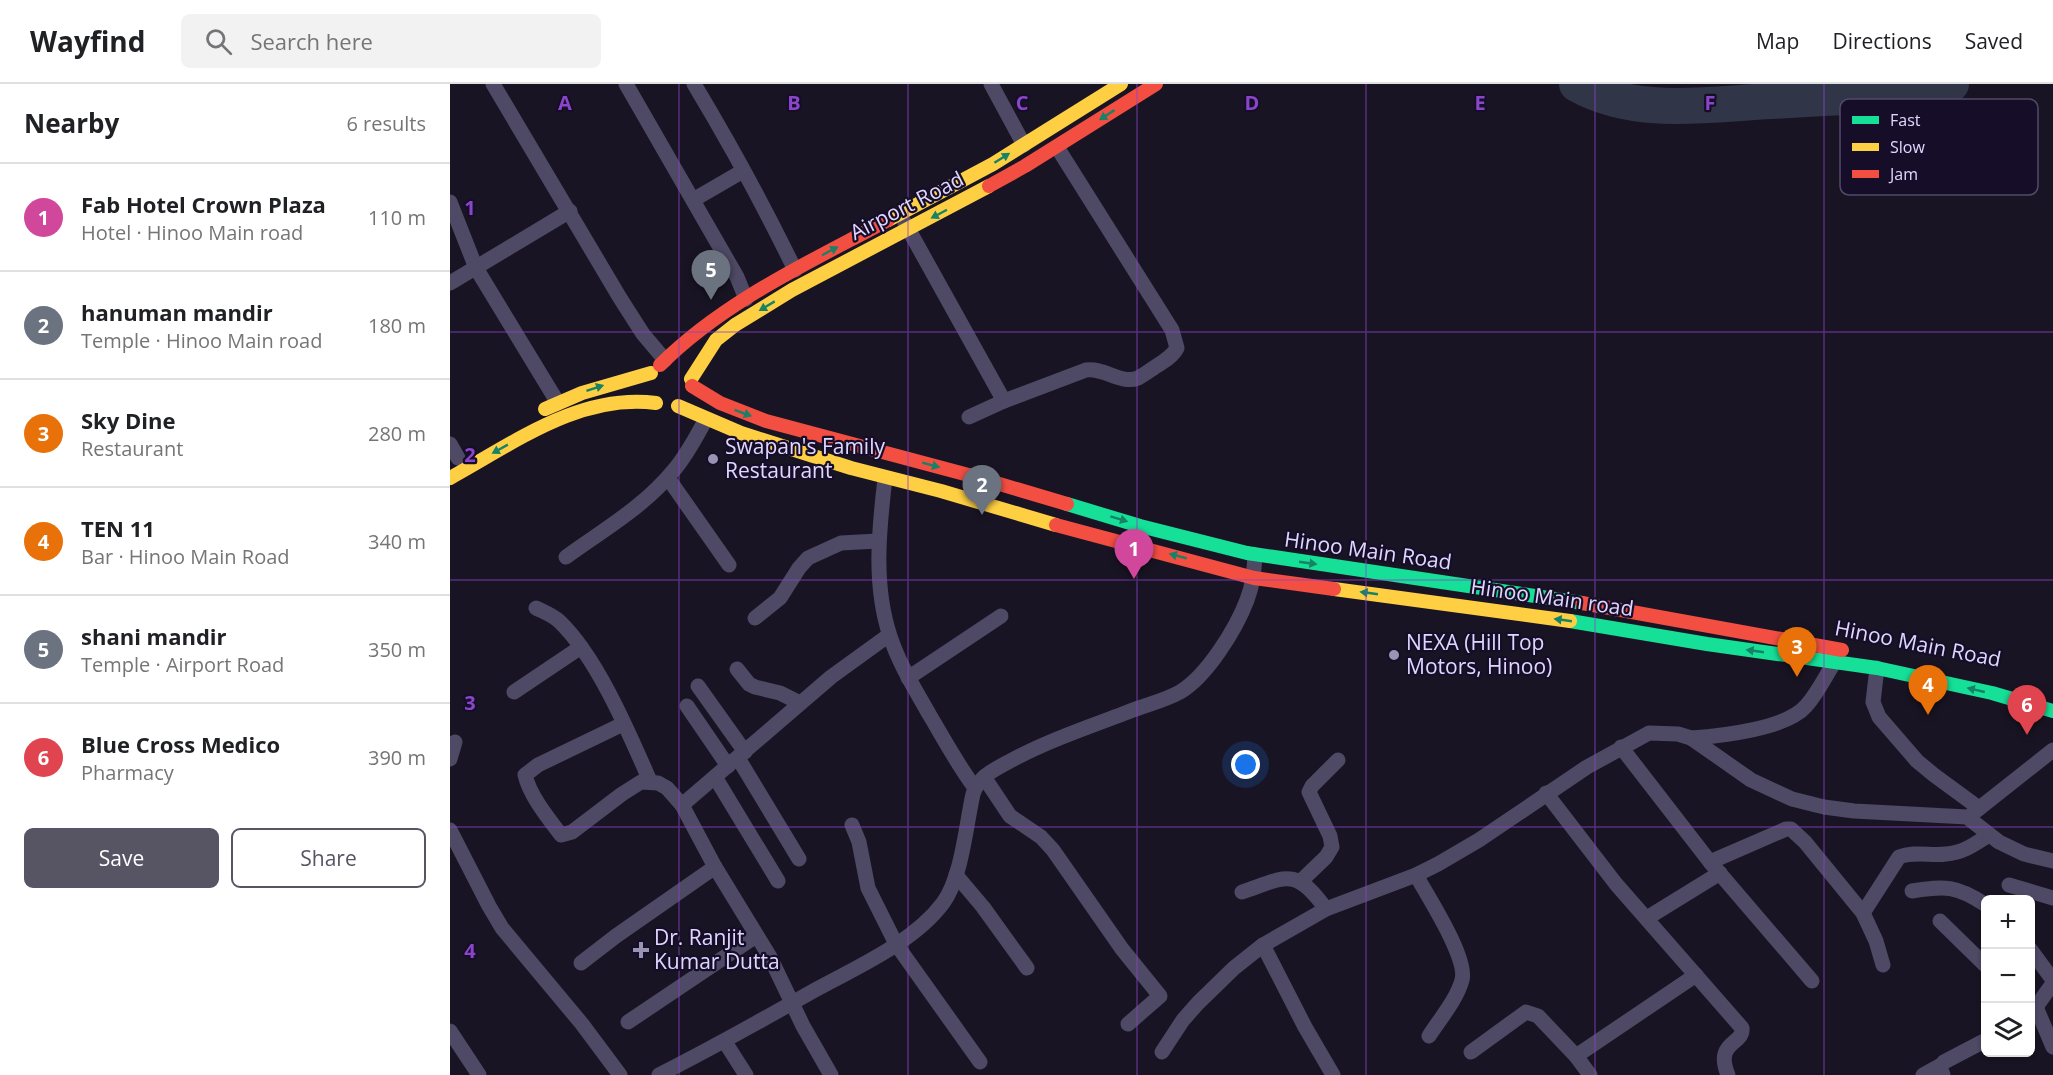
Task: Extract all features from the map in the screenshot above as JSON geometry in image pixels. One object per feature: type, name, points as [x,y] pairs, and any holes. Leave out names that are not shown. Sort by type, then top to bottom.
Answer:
[{"type":"main road","name":"Airport Road","points":[[674,371],[683,342],[746,299],[795,270],[993,164],[1120,84]]},
{"type":"main road","name":"Airport Road","points":[[674,371],[735,324],[811,280],[908,230],[1057,147],[1156,84]]},
{"type":"main road","points":[[533,416],[558,403],[599,387],[674,371]]},
{"type":"main road","points":[[656,403],[648,393],[647,386],[674,371]]},
{"type":"main road","points":[[674,371],[688,398],[678,406]]},
{"type":"main road","name":"Hinoo Main Road","points":[[674,371],[720,403],[766,421],[976,477],[1140,526],[1255,555],[1598,605],[1914,662]]},
{"type":"main road","name":"Hinoo Main road","points":[[450,478],[568,414],[593,405],[642,400],[667,408],[678,406],[706,420],[774,444],[885,478],[941,491],[1024,517],[1254,578],[1562,620],[1877,668],[1992,693],[2053,711]]},
{"type":"street","points":[[493,84],[620,298],[643,334],[674,371]]},
{"type":"street","points":[[626,84],[737,278],[746,299]]},
{"type":"street","points":[[694,84],[795,270]]},
{"type":"street","points":[[991,84],[1024,145]]},
{"type":"street","points":[[969,417],[1004,401],[1086,370],[1095,368],[1129,380],[1137,378],[1168,359],[1177,348],[1172,330],[1057,147]]},
{"type":"street","points":[[693,200],[743,171]]},
{"type":"street","points":[[450,202],[476,268],[558,403]]},
{"type":"street","points":[[450,283],[570,211]]},
{"type":"street","points":[[900,213],[1004,401]]},
{"type":"street","points":[[566,557],[638,506],[668,477],[687,453],[706,420]]},
{"type":"street","points":[[450,444],[458,458]]},
{"type":"street","points":[[668,477],[729,565]]},
{"type":"street","points":[[885,478],[878,541],[880,582],[890,635],[908,678],[952,755],[1010,816],[1041,837],[1053,850],[1122,948],[1160,996],[1128,1024]]},
{"type":"street","points":[[755,618],[780,598],[808,558],[841,543],[878,541]]},
{"type":"street","points":[[659,1075],[725,1042],[896,944],[919,927],[943,903],[956,875],[979,783],[1012,760],[1064,736],[1165,699],[1186,688],[1203,671],[1230,632],[1247,600],[1254,578],[1255,555]]},
{"type":"street","points":[[536,608],[550,614],[560,622],[580,647],[611,698],[650,781]]},
{"type":"street","points":[[908,678],[1001,616]]},
{"type":"street","points":[[682,806],[831,677],[890,635]]},
{"type":"street","points":[[514,692],[580,647]]},
{"type":"street","points":[[1691,738],[1746,731],[1791,717],[1806,707],[1834,663]]},
{"type":"street","points":[[1877,668],[1874,709],[1917,760],[1973,813],[1989,835],[2024,854],[2053,861]]},
{"type":"street","points":[[737,669],[749,684],[780,693],[800,703]]},
{"type":"street","points":[[698,686],[737,759],[799,859]]},
{"type":"street","points":[[687,706],[737,759]]},
{"type":"street","points":[[623,724],[538,765],[525,776],[545,814],[561,835],[572,832],[622,794],[641,783],[650,781],[667,788],[682,806],[715,867],[770,957],[791,1003],[831,1075]]},
{"type":"street","points":[[1162,1052],[1183,1020],[1198,1003],[1234,968],[1263,945],[1326,909],[1416,875],[1479,840],[1546,793],[1621,747],[1649,733],[1678,734],[1691,738],[1751,780],[1792,799],[1854,811],[1973,813],[2053,750]]},
{"type":"street","points":[[450,759],[456,742]]},
{"type":"street","points":[[1621,747],[1715,868],[1812,981]]},
{"type":"street","points":[[1301,881],[1326,857],[1332,847],[1330,836],[1309,792],[1312,786],[1338,760]]},
{"type":"street","points":[[715,777],[778,881]]},
{"type":"street","points":[[1546,793],[1616,884],[1743,1030],[1725,1051],[1724,1062],[1728,1075]]},
{"type":"street","points":[[852,825],[859,842],[868,888],[896,944],[980,1062]]},
{"type":"street","points":[[1647,918],[1715,868],[1786,829],[1791,829],[1805,842],[1863,913],[1876,941],[1883,965]]},
{"type":"street","points":[[450,830],[502,927],[582,1024],[620,1075]]},
{"type":"street","points":[[1863,913],[1899,857],[1910,854],[1946,855],[1959,852],[1989,835]]},
{"type":"street","points":[[581,963],[715,867]]},
{"type":"street","points":[[956,875],[983,907],[1027,968]]},
{"type":"street","points":[[1416,875],[1451,938],[1462,969],[1462,979],[1455,994],[1429,1036]]},
{"type":"street","points":[[1242,892],[1283,878],[1301,881],[1326,909]]},
{"type":"street","points":[[2009,885],[2053,898]]},
{"type":"street","points":[[1912,891],[1941,886],[1950,887],[1981,902]]},
{"type":"street","points":[[1940,921],[1981,961]]},
{"type":"street","points":[[628,1022],[756,936]]},
{"type":"street","points":[[1263,945],[1305,1027],[1333,1075]]},
{"type":"street","points":[[2035,955],[2053,981],[2035,1007]]},
{"type":"street","points":[[1576,1056],[1696,975]]},
{"type":"street","points":[[1471,1052],[1526,1012],[1538,1016],[1576,1056],[1590,1075]]},
{"type":"street","points":[[2035,1014],[2053,1047]]},
{"type":"street","points":[[450,1031],[479,1075]]},
{"type":"street","points":[[725,1042],[746,1075]]},
{"type":"street","points":[[1923,1075],[1942,1070],[1951,1056],[1981,1042]]},
{"type":"taxiway","points":[[1577,84],[1623,101],[1672,106],[1931,93],[1945,90],[1951,84]]},
{"type":"traffic: fast","points":[[1067,504],[1140,526],[1247,553],[1582,603]]},
{"type":"traffic: fast","points":[[1570,621],[1707,644],[1877,668],[1992,693],[2053,711]]},
{"type":"traffic: slow","points":[[888,220],[993,164],[1121,84]]},
{"type":"traffic: slow","points":[[691,379],[716,340],[735,325],[792,290],[989,186]]},
{"type":"traffic: slow","points":[[545,409],[582,393],[651,373]]},
{"type":"traffic: slow","points":[[450,478],[523,436],[574,413],[628,402],[656,403]]},
{"type":"traffic: slow","points":[[678,406],[741,433],[851,468],[941,491],[1056,525]]},
{"type":"traffic: slow","points":[[1334,589],[1570,621]]},
{"type":"traffic: jam","points":[[989,186],[1156,84]]},
{"type":"traffic: jam","points":[[660,365],[685,342],[740,302],[798,267],[888,220]]},
{"type":"traffic: jam","points":[[692,386],[720,403],[766,421],[976,477],[1067,504]]},
{"type":"traffic: jam","points":[[1056,525],[1254,578],[1334,589]]},
{"type":"traffic: jam","points":[[1582,603],[1842,650]]},
{"type":"place","name":"shani mandir","points":[[711,300]]},
{"type":"place","name":"Swapan's Family Restaurant","points":[[713,459]]},
{"type":"place","name":"hanuman mandir","points":[[982,515]]},
{"type":"place","name":"Fab Hotel Crown Plaza","points":[[1134,579]]},
{"type":"place","name":"NEXA (Hill Top Motors, Hinoo)","points":[[1394,655]]},
{"type":"place","name":"Sky Dine","points":[[1797,677]]},
{"type":"place","name":"TEN 11","points":[[1928,715]]},
{"type":"place","name":"Blue Cross Medico","points":[[2027,735]]},
{"type":"place","name":"Dr. Ranjit Kumar Dutta","points":[[641,950]]}]
